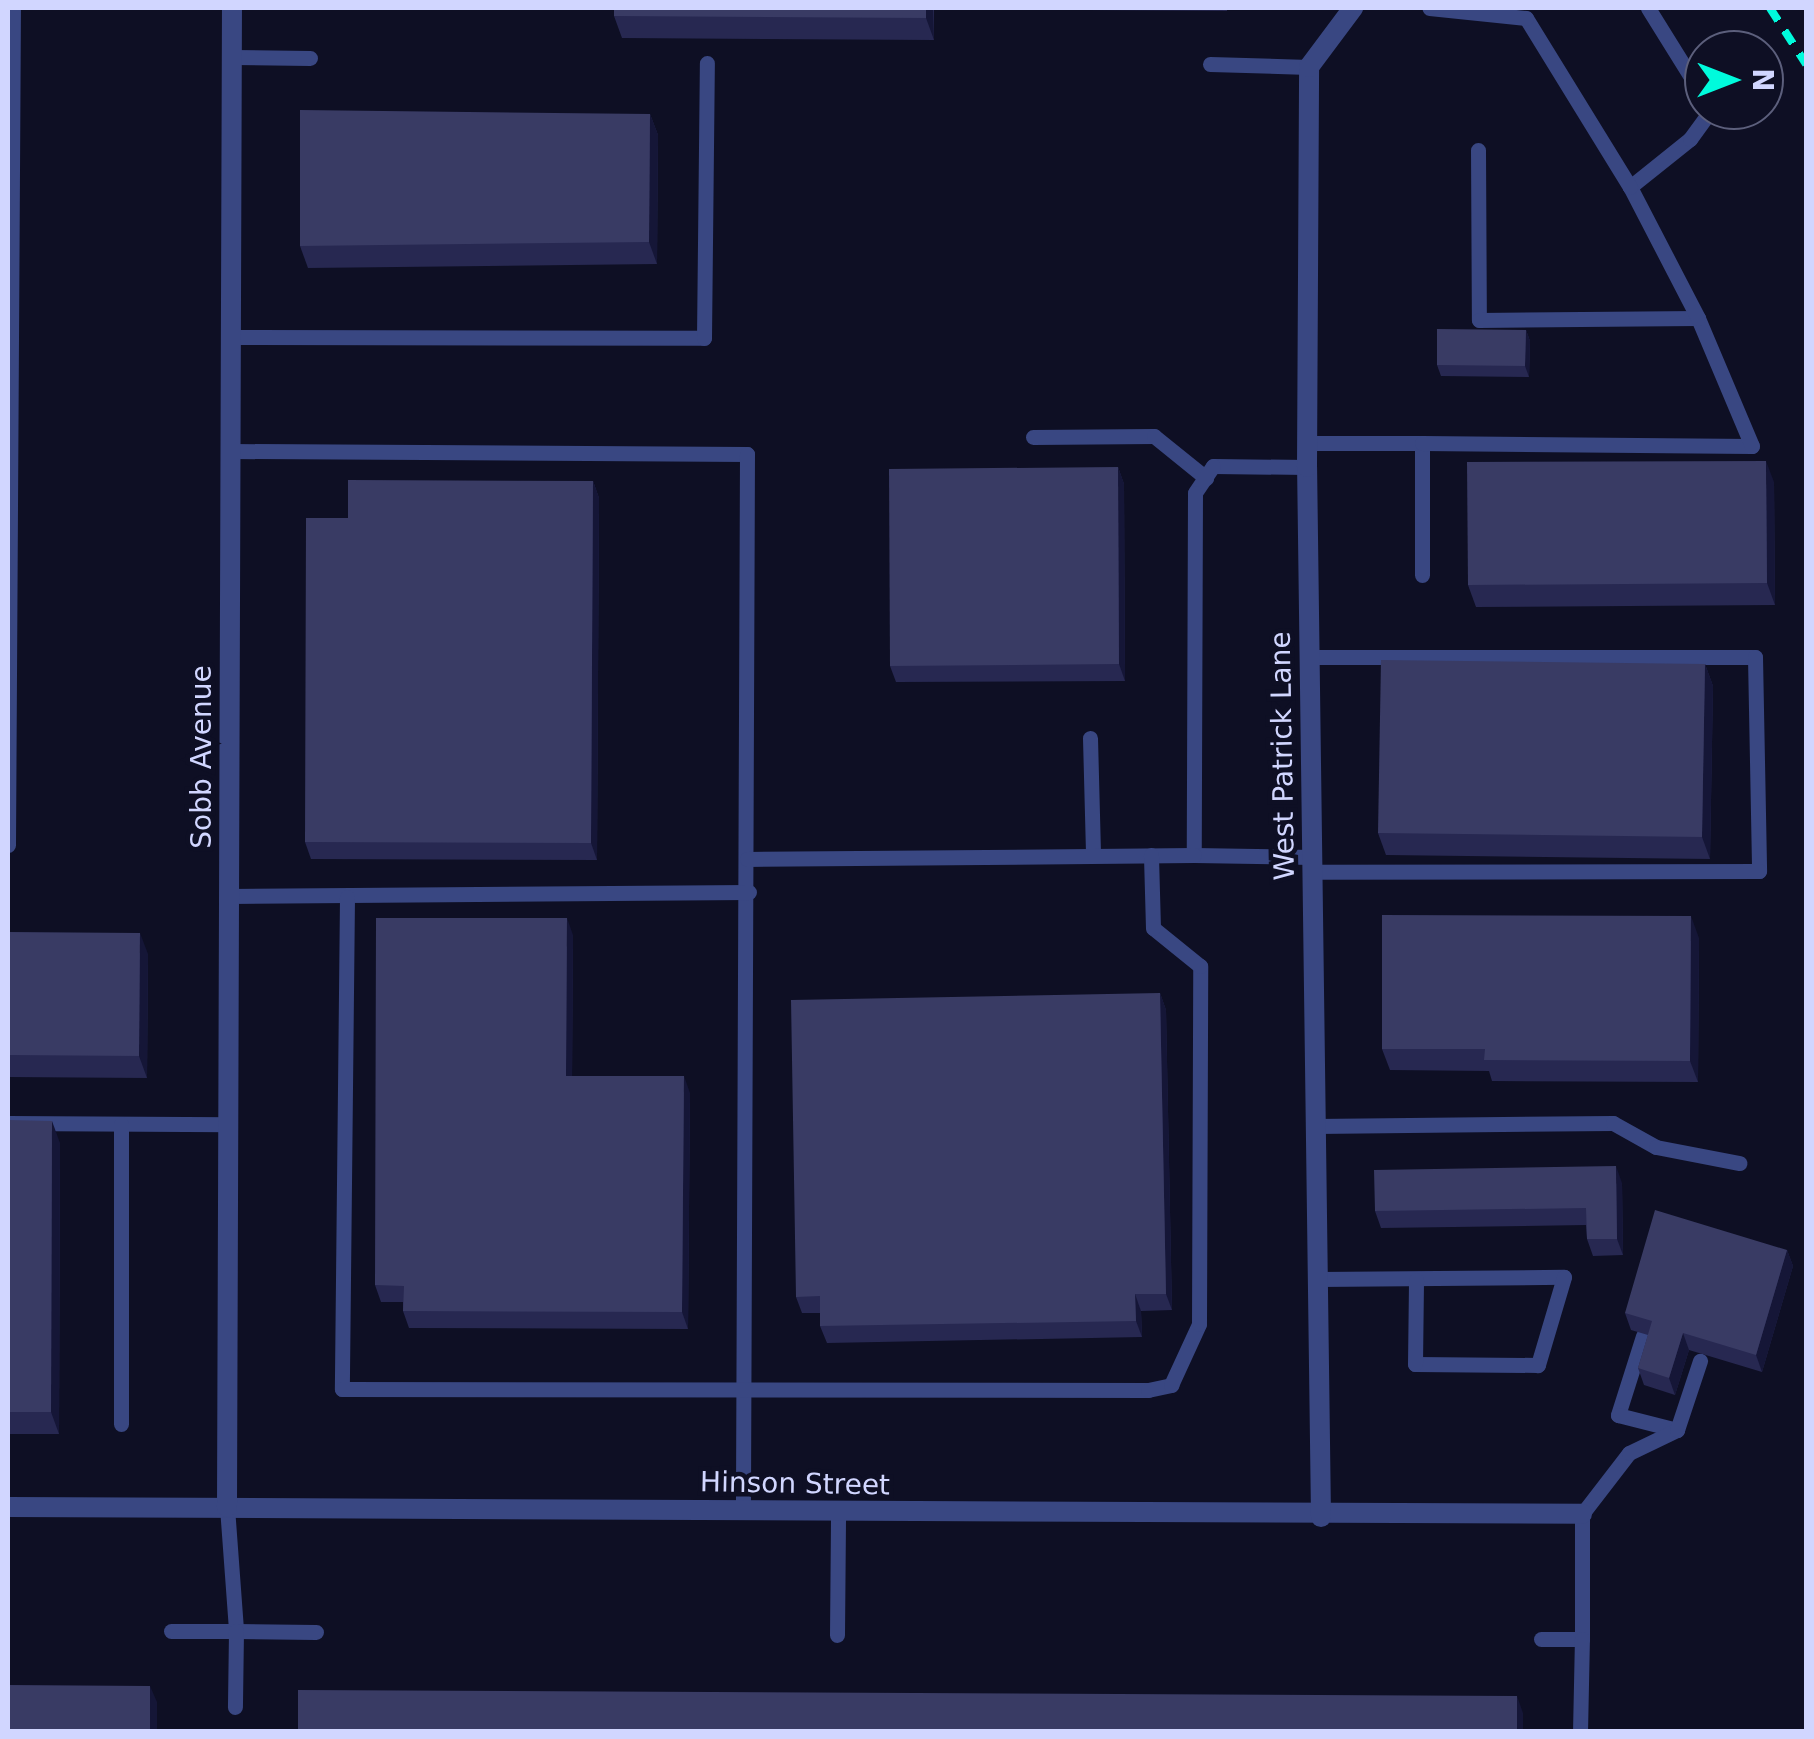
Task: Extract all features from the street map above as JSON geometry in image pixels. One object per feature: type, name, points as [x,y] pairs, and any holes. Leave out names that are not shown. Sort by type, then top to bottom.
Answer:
[{"type":"street","name":"Sobb Avenue","points":[[227,1507],[232,8]]},
{"type":"street","points":[[1310,67],[1353,8]]},
{"type":"street","name":"West Patrick Lane","points":[[1310,67],[1307,466],[1320,1518]]},
{"type":"street","name":"Hinson Street","points":[[8,1507],[1320,1518],[1582,1514]]},
{"type":"lane","points":[[8,845],[13,8]]},
{"type":"lane","points":[[1307,443],[1752,446],[1698,318],[1630,187],[1531,12],[1430,8]]},
{"type":"lane","points":[[1648,8],[1684,66]]},
{"type":"lane","points":[[233,57],[310,58]]},
{"type":"lane","points":[[232,337],[704,338],[707,62]]},
{"type":"lane","points":[[1210,64],[1310,67]]},
{"type":"lane","points":[[1630,187],[1697,130]]},
{"type":"lane","points":[[1478,150],[1479,320],[1698,318]]},
{"type":"lane","points":[[1032,437],[1154,436],[1206,478]]},
{"type":"lane","points":[[1422,443],[1422,575]]},
{"type":"lane","points":[[232,451],[747,454],[749,892],[741,1392],[743,1511]]},
{"type":"lane","points":[[1194,855],[1196,493],[1212,466],[1307,466]]},
{"type":"lane","points":[[747,858],[1194,855],[1312,864],[1759,872],[1755,657],[1310,657]]},
{"type":"lane","points":[[1090,738],[1093,855]]},
{"type":"lane","points":[[346,897],[342,1389],[741,1392],[1171,1385],[1199,1324],[1200,966],[1153,928],[1150,855]]},
{"type":"lane","points":[[228,896],[749,892]]},
{"type":"lane","points":[[8,1123],[230,1124]]},
{"type":"lane","points":[[1315,1126],[1614,1123],[1656,1146],[1739,1163]]},
{"type":"lane","points":[[120,1424],[121,1124]]},
{"type":"lane","points":[[1318,1279],[1564,1277],[1538,1366],[1415,1364],[1416,1280]]},
{"type":"lane","points":[[1643,1336],[1618,1415],[1677,1430]]},
{"type":"lane","points":[[1580,1732],[1582,1514],[1629,1453],[1677,1430],[1700,1361]]},
{"type":"lane","points":[[227,1507],[236,1632],[235,1707]]},
{"type":"lane","points":[[837,1635],[838,1512]]},
{"type":"lane","points":[[171,1632],[316,1632]]},
{"type":"lane","points":[[1542,1639],[1582,1639]]},
{"type":"building","points":[[614,8],[926,8],[926,18],[614,16]]},
{"type":"building","points":[[300,110],[650,114],[649,242],[300,246]]},
{"type":"building","points":[[1437,329],[1526,330],[1525,366],[1437,365]]},
{"type":"building","points":[[1766,461],[1767,583],[1468,585],[1467,462]]},
{"type":"building","points":[[1118,467],[1119,664],[890,666],[889,469]]},
{"type":"building","points":[[348,480],[593,481],[591,843],[305,842],[306,518],[348,518]]},
{"type":"building","points":[[1381,660],[1705,664],[1702,837],[1378,833]]},
{"type":"building","points":[[1382,915],[1691,916],[1690,1061],[1484,1060],[1485,1049],[1382,1049]]},
{"type":"building","points":[[376,918],[567,918],[566,1076],[684,1076],[682,1312],[403,1311],[404,1286],[375,1285]]},
{"type":"building","points":[[8,932],[140,933],[139,1056],[8,1055]]},
{"type":"building","points":[[1160,993],[1166,1294],[1135,1294],[1136,1321],[820,1326],[820,1296],[796,1297],[791,1000]]},
{"type":"building","points":[[8,1120],[52,1121],[51,1412],[8,1412]]},
{"type":"building","points":[[1616,1166],[1617,1239],[1587,1239],[1586,1208],[1375,1211],[1374,1170]]},
{"type":"building","points":[[1655,1210],[1787,1250],[1756,1355],[1683,1333],[1669,1378],[1638,1368],[1652,1321],[1625,1313]]},
{"type":"building","points":[[8,1685],[150,1686],[150,1732],[8,1732]]},
{"type":"building","points":[[298,1690],[1517,1696],[1517,1732],[298,1732]]},
{"type":"railway","points":[[1770,8],[1806,64]]}]
